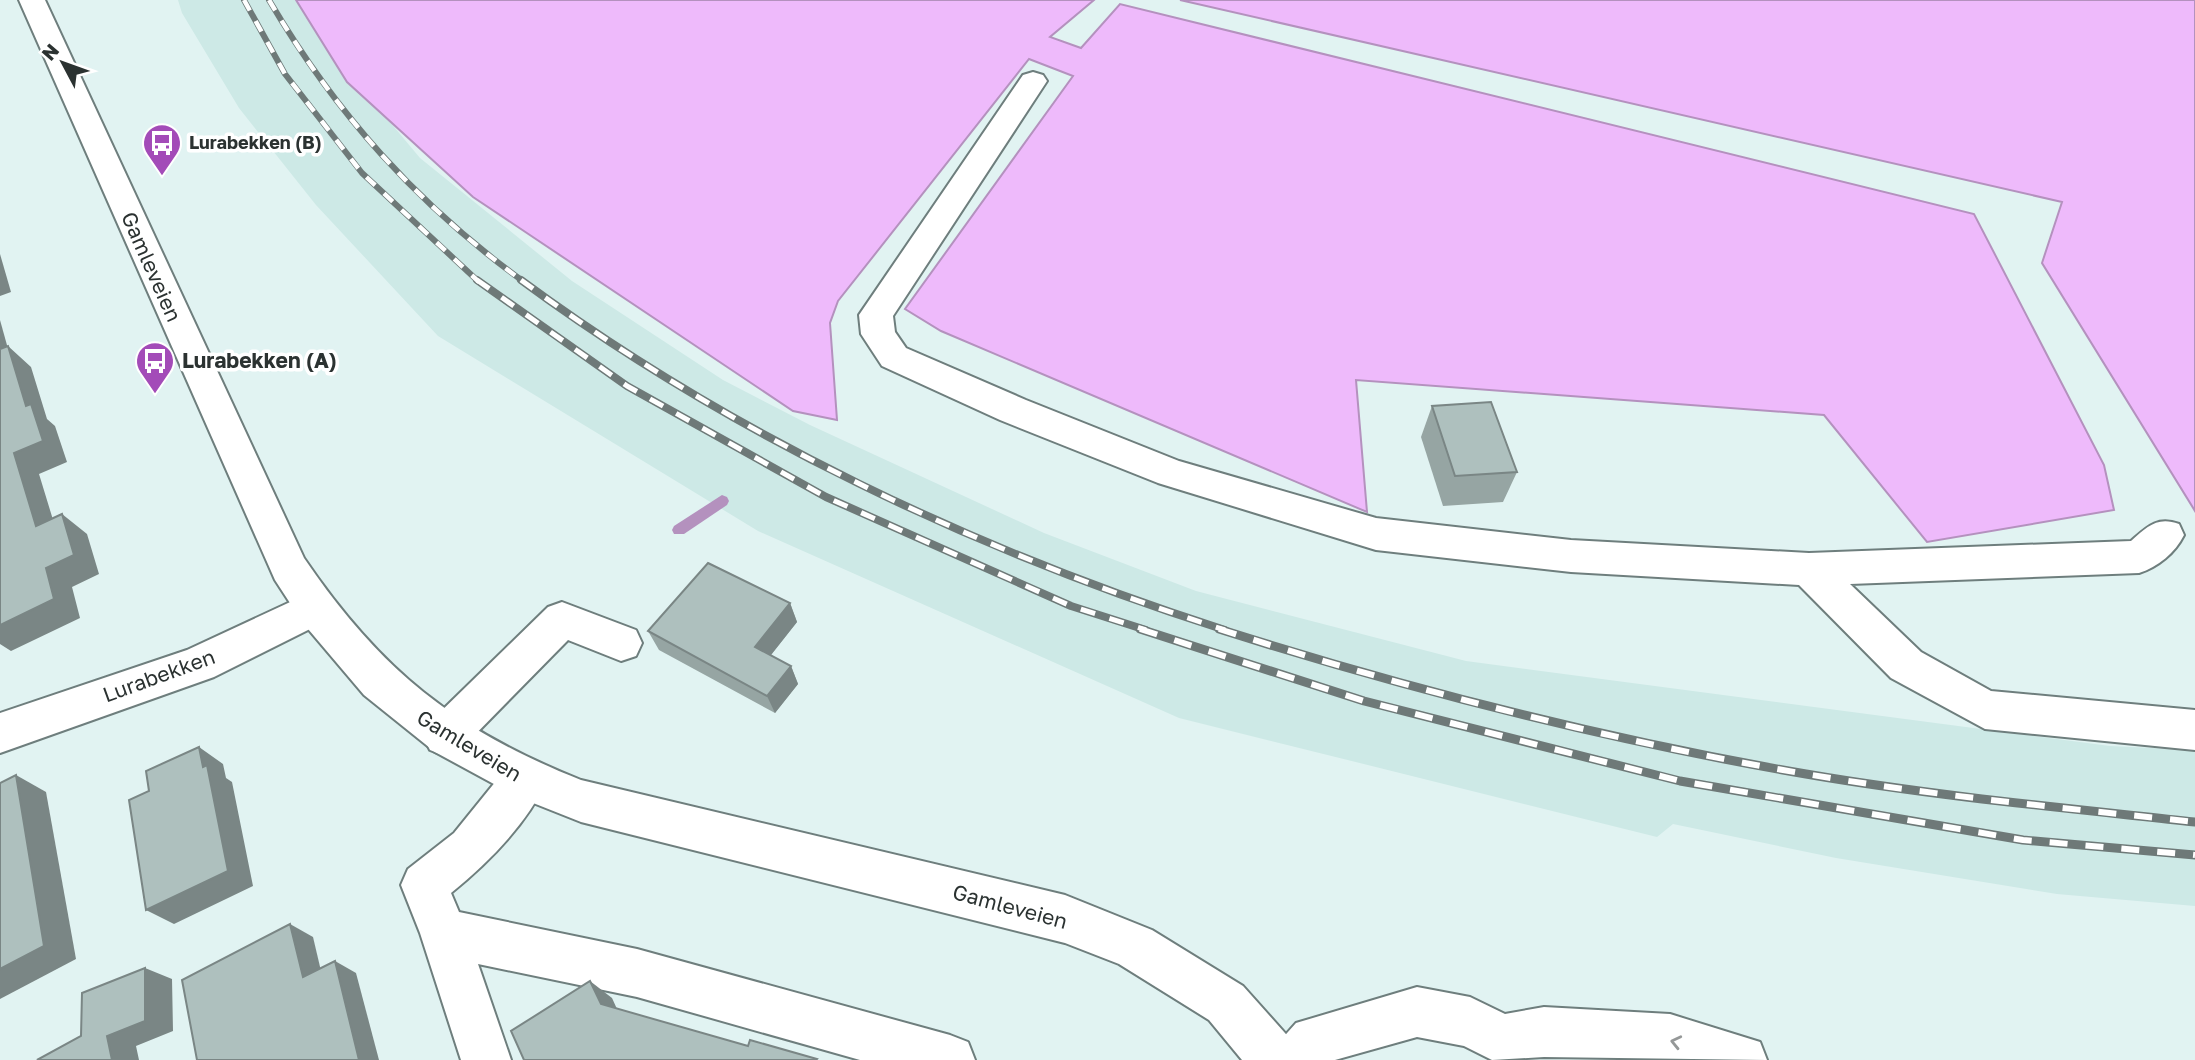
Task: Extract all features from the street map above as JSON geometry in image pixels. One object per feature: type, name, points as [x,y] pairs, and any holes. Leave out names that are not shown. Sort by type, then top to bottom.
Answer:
[{"type":"main road","name":"Gamleveien","points":[[32,0],[268,526],[314,608],[349,653],[394,698],[445,736],[526,780],[581,801],[1065,919],[1135,947],[1226,1003],[1275,1060]]},
{"type":"main road","points":[[1033,82],[876,314],[878,334],[894,357],[1013,410],[1171,473],[1376,534],[1571,556],[1809,569],[2139,557],[2165,535]]},
{"type":"main road","points":[[1809,569],[1906,665],[1985,710],[2195,730]]},
{"type":"main road","name":"Lurabekken","points":[[0,733],[199,664],[314,608]]},
{"type":"main road","points":[[445,736],[562,619],[621,643]]},
{"type":"main road","points":[[486,1060],[444,933],[424,885],[470,849],[526,780]]},
{"type":"main road","points":[[444,933],[637,973],[950,1060]]},
{"type":"main road","points":[[1297,1060],[1314,1041],[1417,1012],[1470,1022],[1529,1048],[1670,1039],[1742,1060]]},
{"type":"shaded area","points":[[178,0],[306,0],[354,79],[420,158],[572,281],[723,380],[810,425],[1044,533],[1196,591],[1466,661],[2110,746],[2195,750],[2195,906],[2057,894],[1836,858],[1673,824],[1657,837],[1179,718],[758,531],[438,336],[316,205],[239,108],[182,13]]},
{"type":"shaded area","points":[[296,0],[1094,0],[1050,37],[1081,48],[1120,4],[1974,214],[2104,465],[2114,510],[1927,542],[1824,415],[1356,380],[1367,512],[941,331],[905,309],[1073,76],[1029,59],[838,301],[830,323],[837,420],[793,411],[473,197],[347,82]]},
{"type":"shaded area","points":[[1180,0],[2195,0],[2195,511],[2042,263],[2062,202]]},
{"type":"building","points":[[8,346],[26,406],[31,404],[43,441],[14,453],[36,526],[62,514],[74,555],[46,568],[54,599],[0,625],[0,349]]},
{"type":"building","points":[[1491,402],[1517,472],[1455,476],[1432,406]]},
{"type":"building","points":[[708,563],[790,603],[755,647],[791,666],[767,696],[648,631]]},
{"type":"building","points":[[199,747],[203,767],[207,765],[228,871],[146,910],[129,800],[149,791],[146,771]]},
{"type":"building","points":[[16,775],[44,946],[0,969],[0,783]]},
{"type":"building","points":[[290,924],[303,977],[335,961],[359,1060],[197,1060],[182,980]]},
{"type":"building","points":[[145,968],[145,1021],[107,1036],[112,1060],[37,1060],[81,1036],[82,993]]},
{"type":"building","points":[[590,981],[601,1004],[748,1046],[750,1040],[817,1059],[524,1060],[511,1031]]},
{"type":"waterway","name":"Lurabekken","points":[[679,530],[722,501]]},
{"type":"railway","points":[[244,0],[285,74],[362,173],[479,282]]},
{"type":"railway","points":[[269,0],[322,81],[382,154],[448,221],[524,282]]},
{"type":"railway","points":[[477,280],[627,386],[826,497],[1071,606],[1146,630]]},
{"type":"railway","points":[[521,280],[601,336],[685,389],[859,484],[1040,564],[1225,630]]},
{"type":"railway","points":[[1140,629],[1364,701],[1680,781],[2023,840],[2195,855]]},
{"type":"railway","points":[[1219,629],[1364,673],[1510,712],[1732,761],[1903,789],[2195,822]]},
{"type":"place","name":"Lurabekken (B)","points":[[162,177]]},
{"type":"place","name":"Lurabekken (A)","points":[[155,395]]}]
